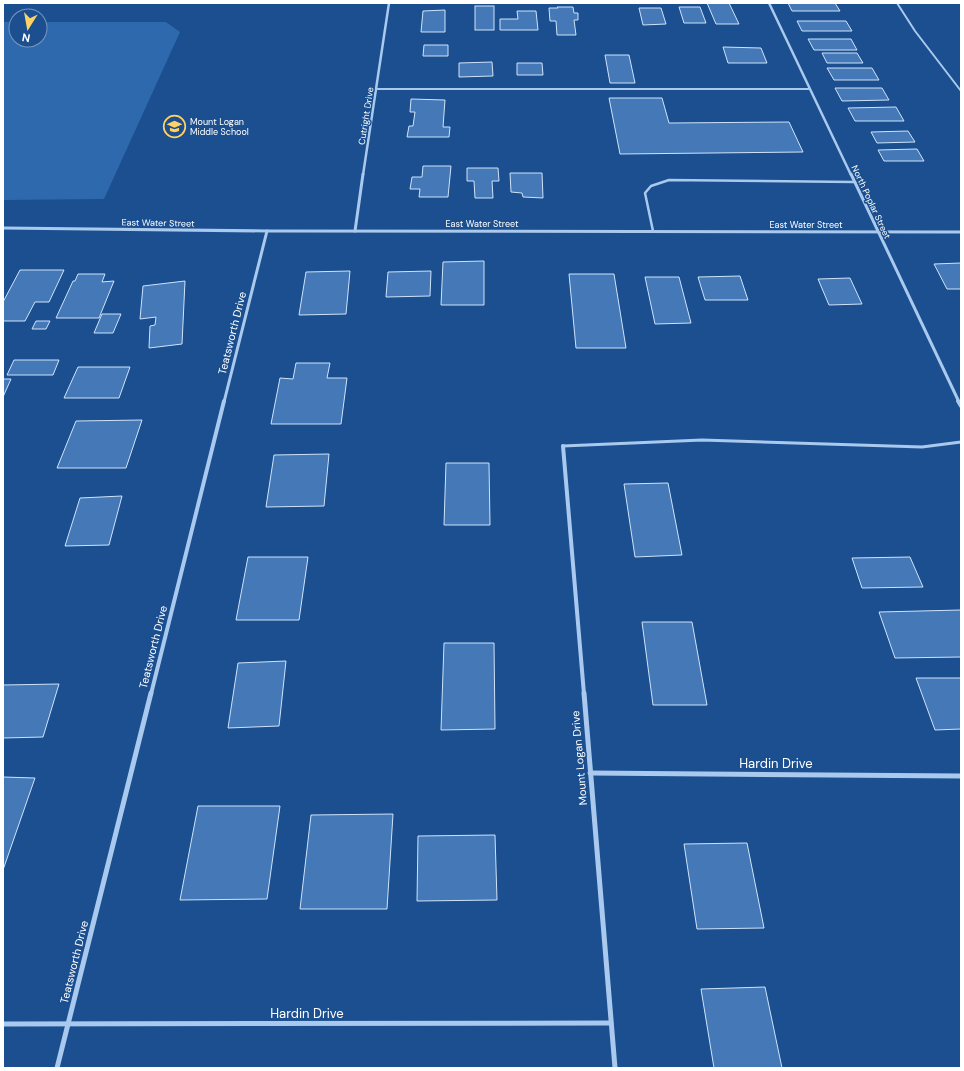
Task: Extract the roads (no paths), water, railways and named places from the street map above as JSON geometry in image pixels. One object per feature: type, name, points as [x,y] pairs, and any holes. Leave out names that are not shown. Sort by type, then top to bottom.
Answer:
[{"type":"street","name":"Cutright Drive","points":[[355,231],[389,3]]},
{"type":"street","name":"North Poplar Street","points":[[769,3],[961,406]]},
{"type":"street","name":"East Water Street","points":[[3,228],[267,231],[961,232]]},
{"type":"street","name":"Teatsworth Drive","points":[[57,1068],[267,231]]},
{"type":"street","name":"Mount Logan Drive","points":[[563,446],[615,1068]]},
{"type":"street","name":"Hardin Drive","points":[[590,773],[961,776]]},
{"type":"street","name":"Hardin Drive","points":[[3,1024],[612,1023]]},
{"type":"lane","points":[[897,3],[915,31],[961,91]]},
{"type":"lane","points":[[377,89],[810,89]]},
{"type":"lane","points":[[653,231],[645,194],[651,186],[669,180],[854,182]]},
{"type":"lane","points":[[563,446],[702,440],[922,447],[961,442]]},
{"type":"place","name":"Mount Logan Middle School","points":[[175,127]]}]
